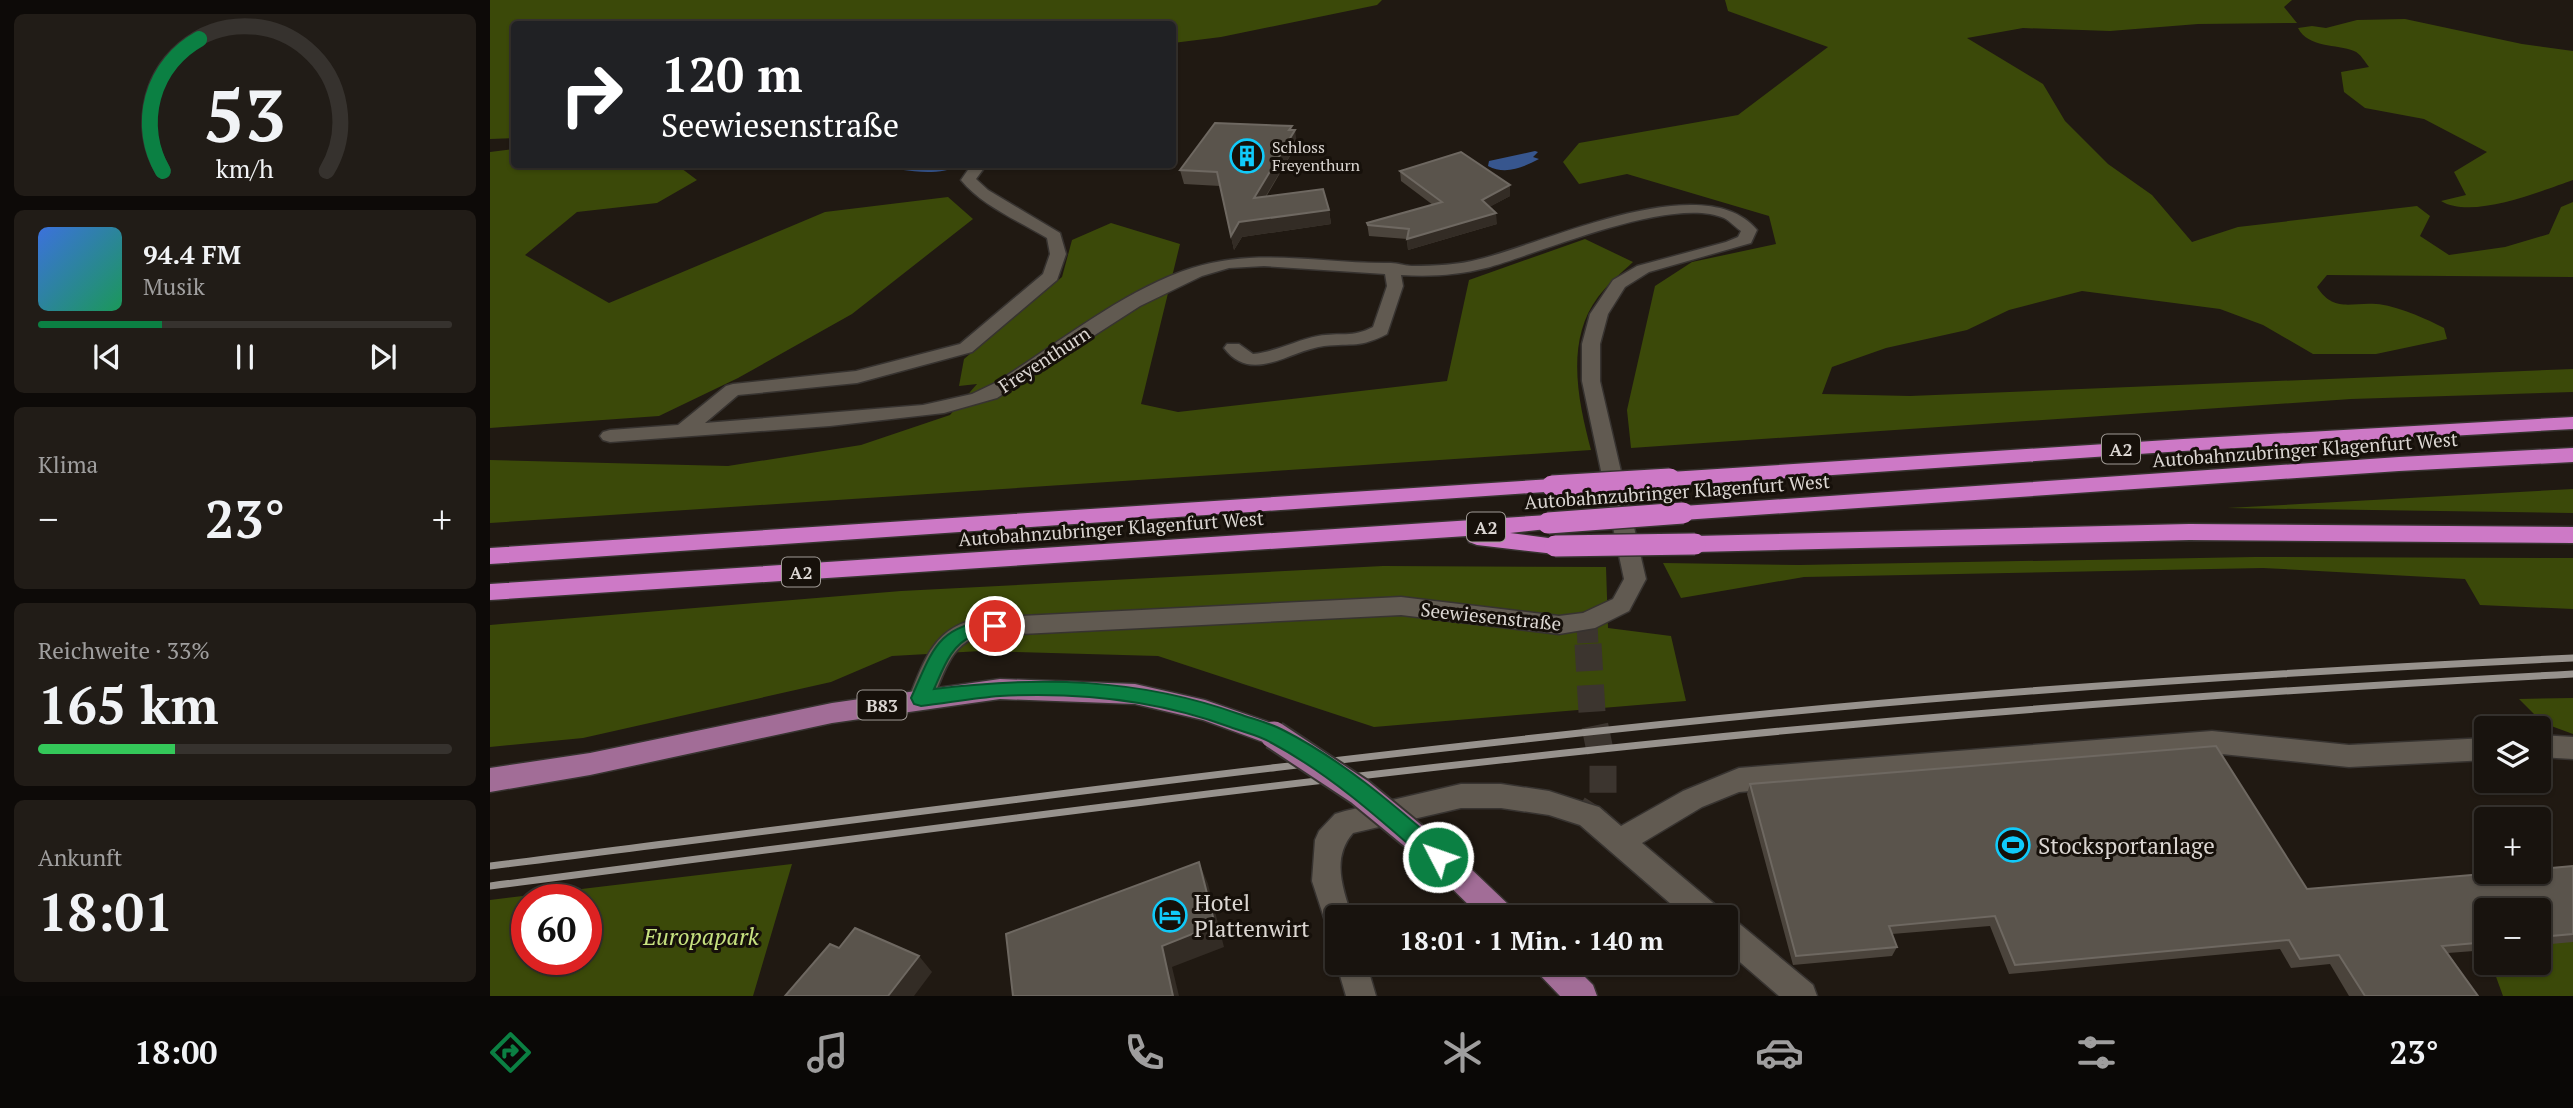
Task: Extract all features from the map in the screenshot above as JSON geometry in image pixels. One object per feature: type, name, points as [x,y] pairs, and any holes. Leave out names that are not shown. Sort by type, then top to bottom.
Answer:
[{"type":"highway","name":"Autobahnzubringer Klagenfurt West","points":[[490,556],[2197,444],[2573,423]]},
{"type":"highway","name":"Autobahnzubringer Klagenfurt West","points":[[490,592],[2399,464],[2573,455]]},
{"type":"highway","points":[[1423,531],[1555,546],[2189,532],[2573,536]]},
{"type":"main road","name":"B83","points":[[490,780],[590,764],[832,713],[921,698],[1000,689],[1135,694],[1205,709],[1274,735],[1316,759],[1368,796],[1488,905]]},
{"type":"main road","points":[[1561,975],[1582,996]]},
{"type":"street","points":[[684,430],[733,390],[857,377],[966,348],[1051,276],[1058,254],[1054,236],[983,193],[968,180],[977,168]]},
{"type":"street","name":"Seewiesenstraße","points":[[921,698],[939,655],[952,640],[969,629],[1020,624],[1401,606],[1559,625],[1587,622],[1621,605],[1635,579],[1591,381],[1591,344],[1599,314],[1619,284],[1643,269],[1732,245],[1745,240],[1749,230],[1742,221],[1714,209],[1668,210],[1608,224],[1479,265],[1433,270],[1392,268]]},
{"type":"street","name":"Freyenthurn","points":[[610,436],[807,423],[940,408],[989,394],[1109,316],[1195,273],[1218,265],[1264,261],[1392,268]]},
{"type":"street","points":[[1233,348],[1249,360],[1271,358],[1320,341],[1362,340],[1381,330],[1395,286],[1392,268]]},
{"type":"street","points":[[1620,842],[1666,813],[1722,785],[1739,780],[2211,742],[2349,756],[2474,750]]},
{"type":"street","points":[[2551,747],[2573,748]]},
{"type":"street","points":[[1333,905],[1326,881],[1329,840],[1345,823],[1461,796],[1501,796],[1549,803],[1589,816],[1695,905]]},
{"type":"street","points":[[1738,942],[1802,996]]},
{"type":"street","points":[[1355,975],[1362,996]]},
{"type":"green space","points":[[490,0],[1382,0],[1377,5],[1221,37],[1176,43],[1176,21],[511,21],[511,138],[490,139]]},
{"type":"green space","points":[[1725,0],[2292,0],[2284,7],[2297,23],[2198,24],[2110,31],[2023,28],[1967,38],[2043,84],[2065,121],[2108,164],[2152,195],[2192,242],[2238,227],[2417,206],[2430,216],[2420,236],[2449,255],[2505,247],[2549,234],[2561,207],[2573,202],[2573,277],[2327,275],[2317,287],[2323,295],[2337,303],[2384,305],[2411,313],[2444,328],[2447,339],[2376,354],[2313,354],[2263,325],[2220,309],[2082,291],[2009,310],[1967,330],[1886,348],[1832,367],[1822,394],[1910,396],[2573,369],[2573,392],[2351,399],[1631,448],[1627,410],[1655,286],[1692,262],[1776,244],[1769,216],[1627,174],[1579,184],[1563,162],[1579,143],[1738,115],[1828,47],[1728,11]]},
{"type":"green space","points":[[2405,19],[2522,44],[2573,51],[2573,180],[2488,206],[2454,206],[2441,201],[2466,195],[2454,172],[2487,152],[2424,119],[2365,108],[2344,92],[2341,72],[2369,67],[2362,58],[2354,51],[2309,39],[2298,28],[2326,28],[2357,20]]},
{"type":"green space","points":[[511,149],[511,168],[681,168],[697,180],[657,203],[577,212],[525,255],[609,303],[825,212],[948,197],[973,219],[852,314],[738,378],[659,416],[490,428],[490,152]]},
{"type":"green space","points":[[1111,223],[1180,244],[1141,404],[1178,412],[1447,381],[1469,280],[1585,239],[1633,262],[1598,297],[1581,333],[1577,372],[1582,412],[1591,450],[490,523],[490,460],[728,466],[861,445],[950,415],[977,384],[959,386],[964,359],[1062,277],[1072,240]]},
{"type":"green space","points":[[2573,489],[2573,513],[2227,508]]},
{"type":"green space","points":[[2254,557],[2573,558],[2573,609],[2480,605],[2465,579],[2263,568],[1804,577],[1681,598],[1663,563],[1799,565]]},
{"type":"green space","points":[[1383,566],[1606,567],[1608,628],[1671,636],[1686,701],[1374,727],[1158,656],[981,651],[892,656],[831,682],[583,738],[490,747],[490,625],[901,591]]},
{"type":"green space","points":[[2573,698],[2573,734],[2551,726],[2551,716],[2536,716],[2519,699]]},
{"type":"green space","name":"Europapark","points":[[792,864],[753,996],[490,996],[490,900],[511,897],[511,975],[602,975],[602,887]]},
{"type":"green space","points":[[2573,932],[2573,996],[2503,996],[2495,975],[2551,975],[2551,933]]},
{"type":"water","points":[[1538,152],[1533,157],[1539,159],[1520,168],[1501,170],[1488,166],[1489,161]]},
{"type":"water","points":[[892,168],[954,168],[930,172]]},
{"type":"building","points":[[1215,123],[1292,126],[1289,130],[1295,130],[1254,198],[1323,189],[1329,210],[1239,222],[1231,236],[1217,172],[1180,170]]},
{"type":"building","points":[[1461,152],[1510,185],[1482,200],[1496,213],[1407,239],[1409,229],[1368,225],[1367,223],[1442,202],[1400,171]]},
{"type":"building","name":"Stocksportanlage","points":[[2216,746],[2307,889],[2474,875],[2474,884],[2551,884],[2551,868],[2573,866],[2573,934],[2551,936],[2551,898],[2474,898],[2474,943],[2442,946],[2478,996],[2365,996],[2339,955],[2300,959],[2289,940],[2015,965],[1995,916],[1889,926],[1897,947],[1796,956],[1750,784]]},
{"type":"building","name":"Hotel Plattenwirt","points":[[1199,862],[1215,925],[1162,946],[1173,996],[1013,996],[1006,934]]},
{"type":"building","points":[[855,928],[919,956],[888,996],[785,996],[830,944],[839,948]]},
{"type":"tunnel","points":[[1587,622],[1588,646]]},
{"type":"tunnel","points":[[1588,644],[1592,712],[1603,765],[1603,794],[1589,816]]},
{"type":"railway","points":[[490,866],[1158,782],[1828,708],[2107,685],[2573,658]]},
{"type":"railway","points":[[490,886],[1227,792],[1670,742],[2122,702],[2573,674]]},
{"type":"place","name":"Schloss Freyenthurn","points":[[1247,156]]},
{"type":"place","name":"Stocksportanlage","points":[[2013,845]]},
{"type":"place","name":"Hotel Plattenwirt","points":[[1170,915]]},
{"type":"route","points":[[995,626],[969,629],[952,640],[939,655],[921,698],[1000,689],[1066,689],[1135,694],[1205,709],[1274,735],[1316,759],[1368,796],[1438,857]]}]
